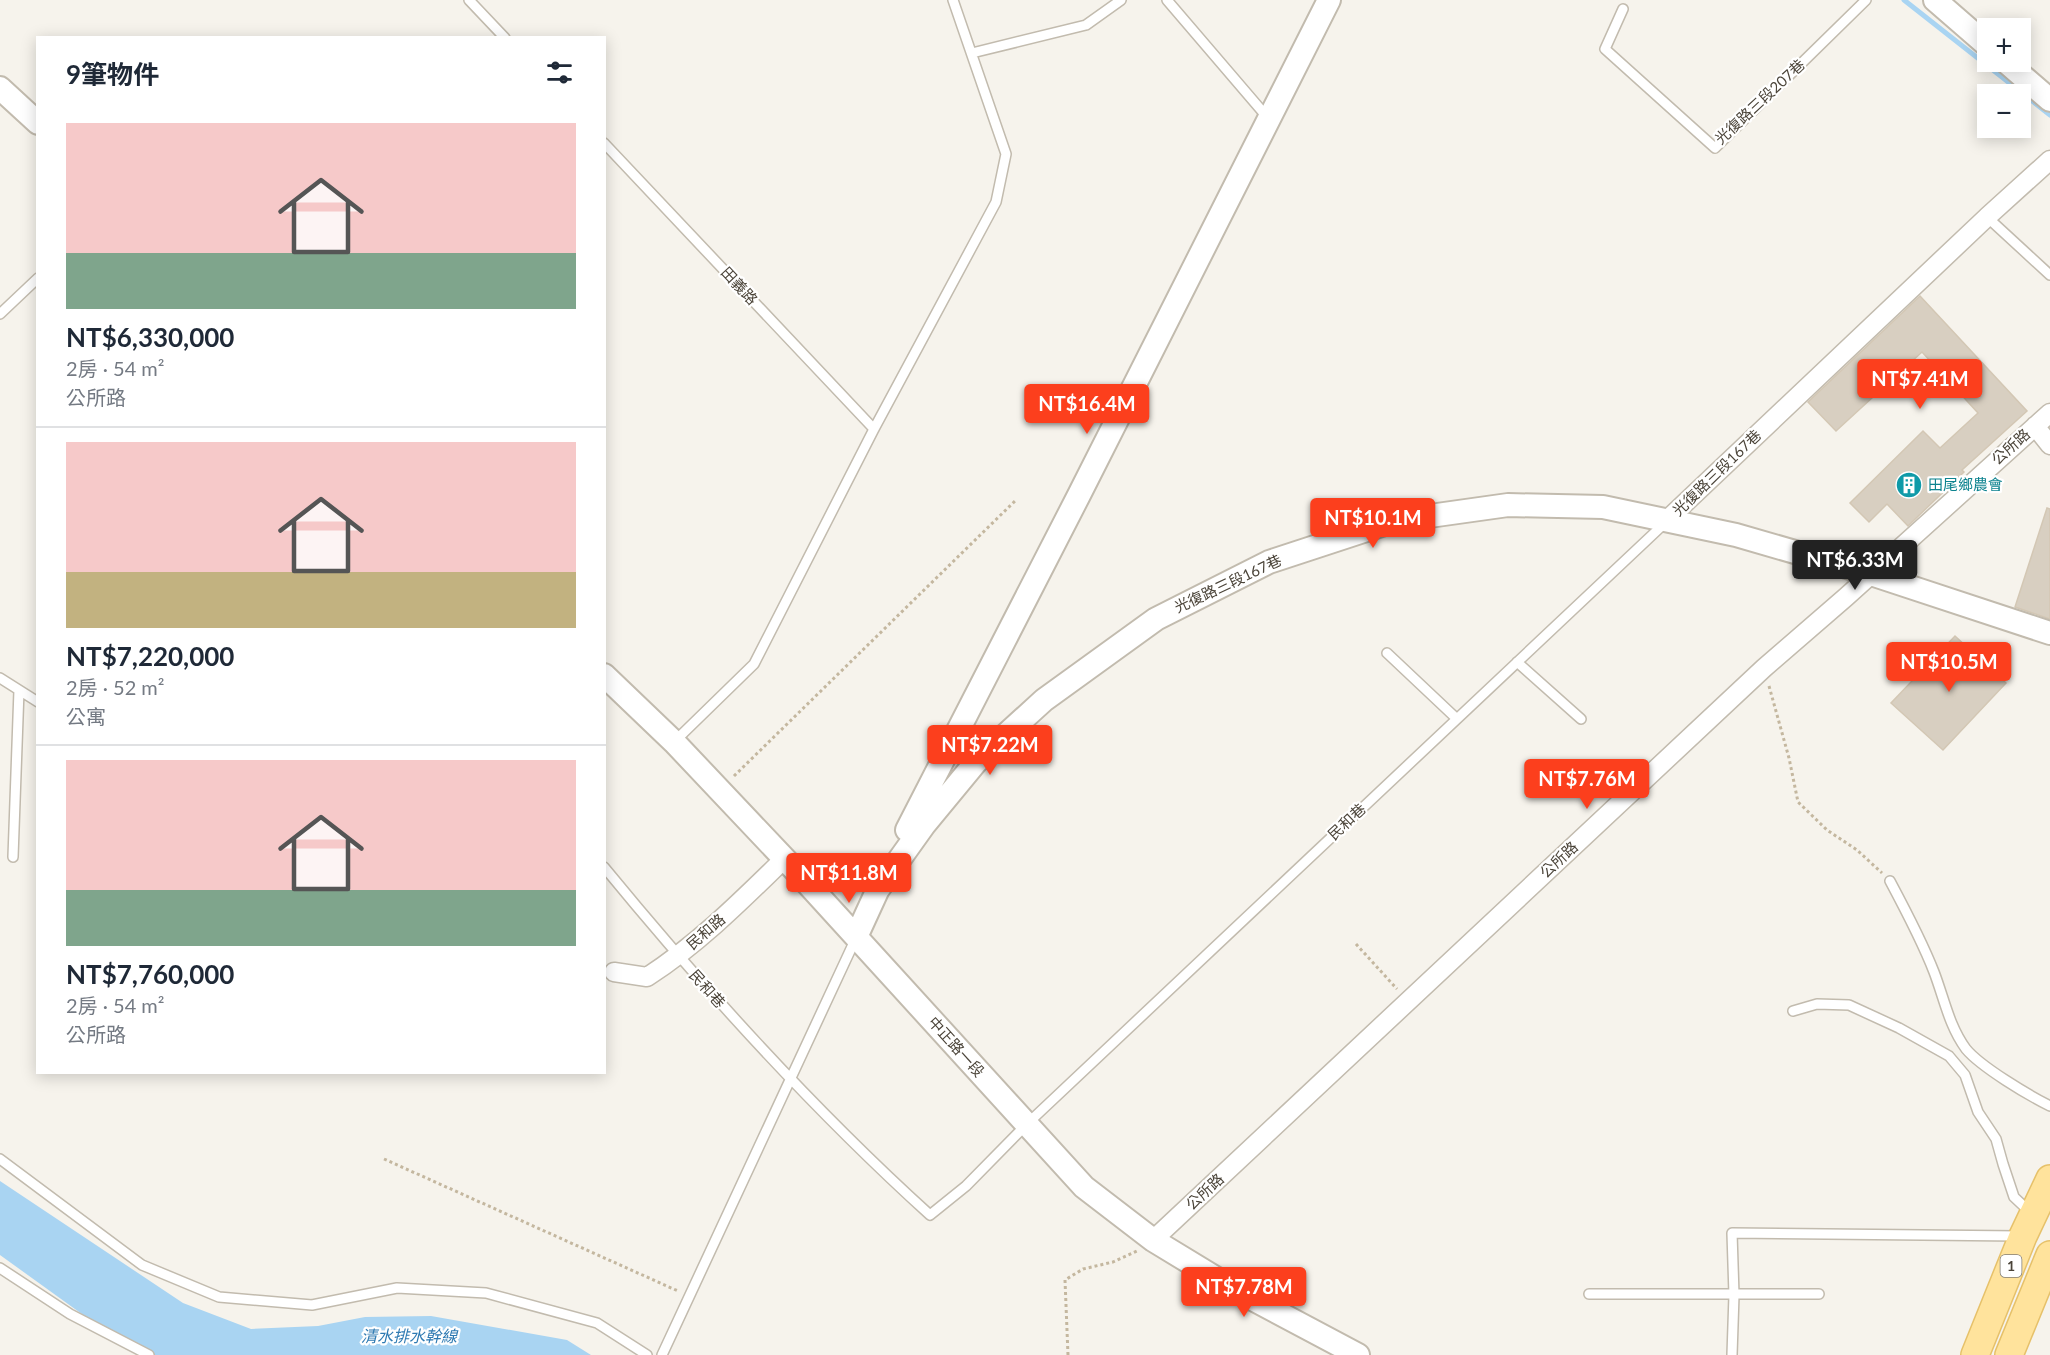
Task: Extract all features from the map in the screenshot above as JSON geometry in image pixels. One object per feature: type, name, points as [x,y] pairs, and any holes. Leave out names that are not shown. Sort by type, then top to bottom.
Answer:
[{"type":"main road","name":"1","points":[[1975,1355],[2028,1225],[2050,1179]]},
{"type":"main road","name":"1","points":[[2009,1355],[2050,1255]]},
{"type":"street","points":[[856,937],[950,746],[1329,0]]},
{"type":"street","points":[[1935,0],[1977,36]]},
{"type":"street","points":[[2018,72],[2050,100]]},
{"type":"street","points":[[0,88],[36,121]]},
{"type":"street","name":"光復路三段167巷","points":[[879,888],[924,825],[976,762],[1044,700],[1156,619],[1269,562],[1394,520],[1508,505],[1603,507],[1667,520],[2050,160]]},
{"type":"street","name":"公所路","points":[[1154,1240],[1764,668],[2050,412]]},
{"type":"street","points":[[2035,426],[2050,445]]},
{"type":"street","points":[[1667,520],[1736,535],[1871,574],[2050,633]]},
{"type":"street","name":"中正路一段","points":[[606,677],[674,741],[785,858],[1084,1187],[1154,1240],[1232,1288],[1358,1355]]},
{"type":"street","points":[[950,746],[953,756],[960,760],[976,762]]},
{"type":"street","name":"民和路","points":[[614,972],[647,977],[678,957],[739,904],[785,858]]},
{"type":"lane","points":[[469,0],[503,36]]},
{"type":"lane","points":[[674,741],[754,664],[874,429],[996,202],[1006,154],[953,0]]},
{"type":"lane","points":[[972,53],[1086,25],[1121,0]]},
{"type":"lane","points":[[1167,0],[1269,120]]},
{"type":"lane","name":"光復路三段207巷","points":[[1623,9],[1605,49],[1715,148],[1866,0]]},
{"type":"lane","name":"田義路","points":[[606,146],[874,429]]},
{"type":"lane","points":[[1987,217],[2050,274]]},
{"type":"lane","points":[[0,314],[36,280]]},
{"type":"lane","name":"民和巷","points":[[606,869],[678,957],[790,1080],[930,1215],[966,1186],[1027,1124],[1667,520]]},
{"type":"lane","points":[[1387,653],[1457,718]]},
{"type":"lane","points":[[1517,662],[1581,718]]},
{"type":"lane","points":[[0,678],[36,701]]},
{"type":"lane","points":[[13,857],[19,690]]},
{"type":"lane","points":[[1890,881],[1912,922],[1934,972],[1953,1027],[1967,1050],[1989,1068],[2050,1106]]},
{"type":"lane","points":[[662,1355],[856,937]]},
{"type":"lane","points":[[1732,1355],[1734,1295],[1732,1233],[2028,1225],[2014,1197],[1996,1139],[1978,1112],[1965,1076],[1949,1056],[1899,1028],[1849,1005],[1817,1004],[1793,1011]]},
{"type":"lane","points":[[0,1160],[142,1265],[219,1297],[312,1305],[397,1288],[486,1293],[597,1323],[647,1355]]},
{"type":"lane","points":[[0,1268],[70,1314],[149,1355]]},
{"type":"lane","points":[[1589,1294],[1819,1294]]},
{"type":"path","points":[[720,790],[1016,500]]},
{"type":"path","points":[[1764,668],[1789,758],[1798,802],[1827,830],[1857,850],[1890,881]]},
{"type":"path","points":[[1356,944],[1408,1002]]},
{"type":"path","points":[[384,1159],[690,1296]]},
{"type":"path","points":[[1068,1355],[1065,1280],[1083,1269],[1122,1258],[1154,1240]]},
{"type":"water","name":"清水排水幹線","points":[[0,1181],[183,1303],[251,1329],[318,1326],[365,1317],[431,1316],[567,1340],[591,1355],[151,1355],[111,1335],[0,1255]]},
{"type":"building","points":[[1920,296],[2027,411],[1962,470],[1964,472],[1908,526],[1887,504],[1869,522],[1850,503],[1923,431],[1940,448],[1978,413],[1922,352],[1836,431],[1808,402]]},
{"type":"building","points":[[2047,508],[2050,509],[2050,619],[2015,607]]},
{"type":"building","points":[[1955,636],[2006,683],[1943,750],[1891,703]]},
{"type":"waterway","points":[[1904,0],[2050,115]]},
{"type":"place","name":"田尾鄉農會","points":[[1909,485]]}]
